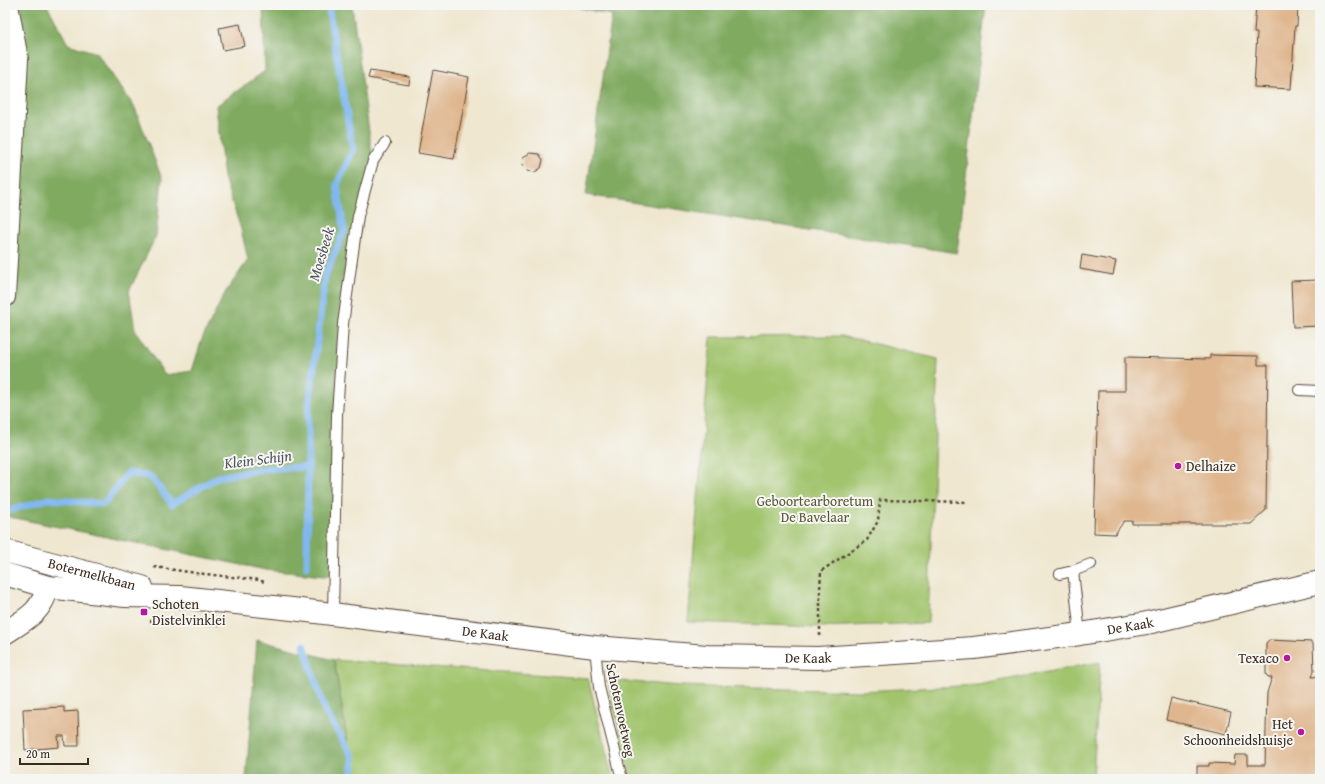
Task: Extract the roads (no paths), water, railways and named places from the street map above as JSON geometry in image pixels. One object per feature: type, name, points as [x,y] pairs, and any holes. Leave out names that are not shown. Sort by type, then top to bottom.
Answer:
[{"type":"main road","name":"Botermelkbaan","points":[[5,551],[180,597]]},
{"type":"main road","name":"Botermelkbaan","points":[[5,574],[48,587],[125,596],[180,597],[292,609]]},
{"type":"main road","name":"De Kaak","points":[[292,609],[595,647],[707,656],[818,658],[974,648],[1080,634],[1146,623],[1320,582]]},
{"type":"main road","points":[[5,633],[36,611],[45,599],[48,587]]},
{"type":"street","points":[[5,296],[18,59],[8,5]]},
{"type":"lane","points":[[333,614],[337,415],[343,324],[358,216],[373,161],[385,142]]},
{"type":"lane","points":[[1299,390],[1320,391]]},
{"type":"lane","points":[[1060,574],[1091,564]]},
{"type":"lane","points":[[1073,571],[1080,634]]},
{"type":"lane","name":"Schotenvoetweg","points":[[595,647],[599,687],[622,779]]},
{"type":"waterway","name":"Moesbeek","points":[[308,467],[308,416],[325,276],[344,231],[337,185],[353,150],[328,5]]},
{"type":"waterway","name":"Klein Schijn","points":[[5,512],[48,499],[104,504],[128,473],[151,477],[172,504],[218,477],[262,469],[308,467],[307,567]]},
{"type":"waterway","name":"Klein Schijn","points":[[304,645],[325,711],[353,757],[353,779]]},
{"type":"place","name":"Delhaize","points":[[1178,466]]},
{"type":"place","name":"Schoten Distelvinklei","points":[[144,612]]},
{"type":"place","name":"Texaco","points":[[1287,658]]},
{"type":"place","name":"Het Schoonheidshuisje","points":[[1301,732]]},
{"type":"park label","name":"Geboortearboretum De Bavelaar","points":[[815,510]]}]
